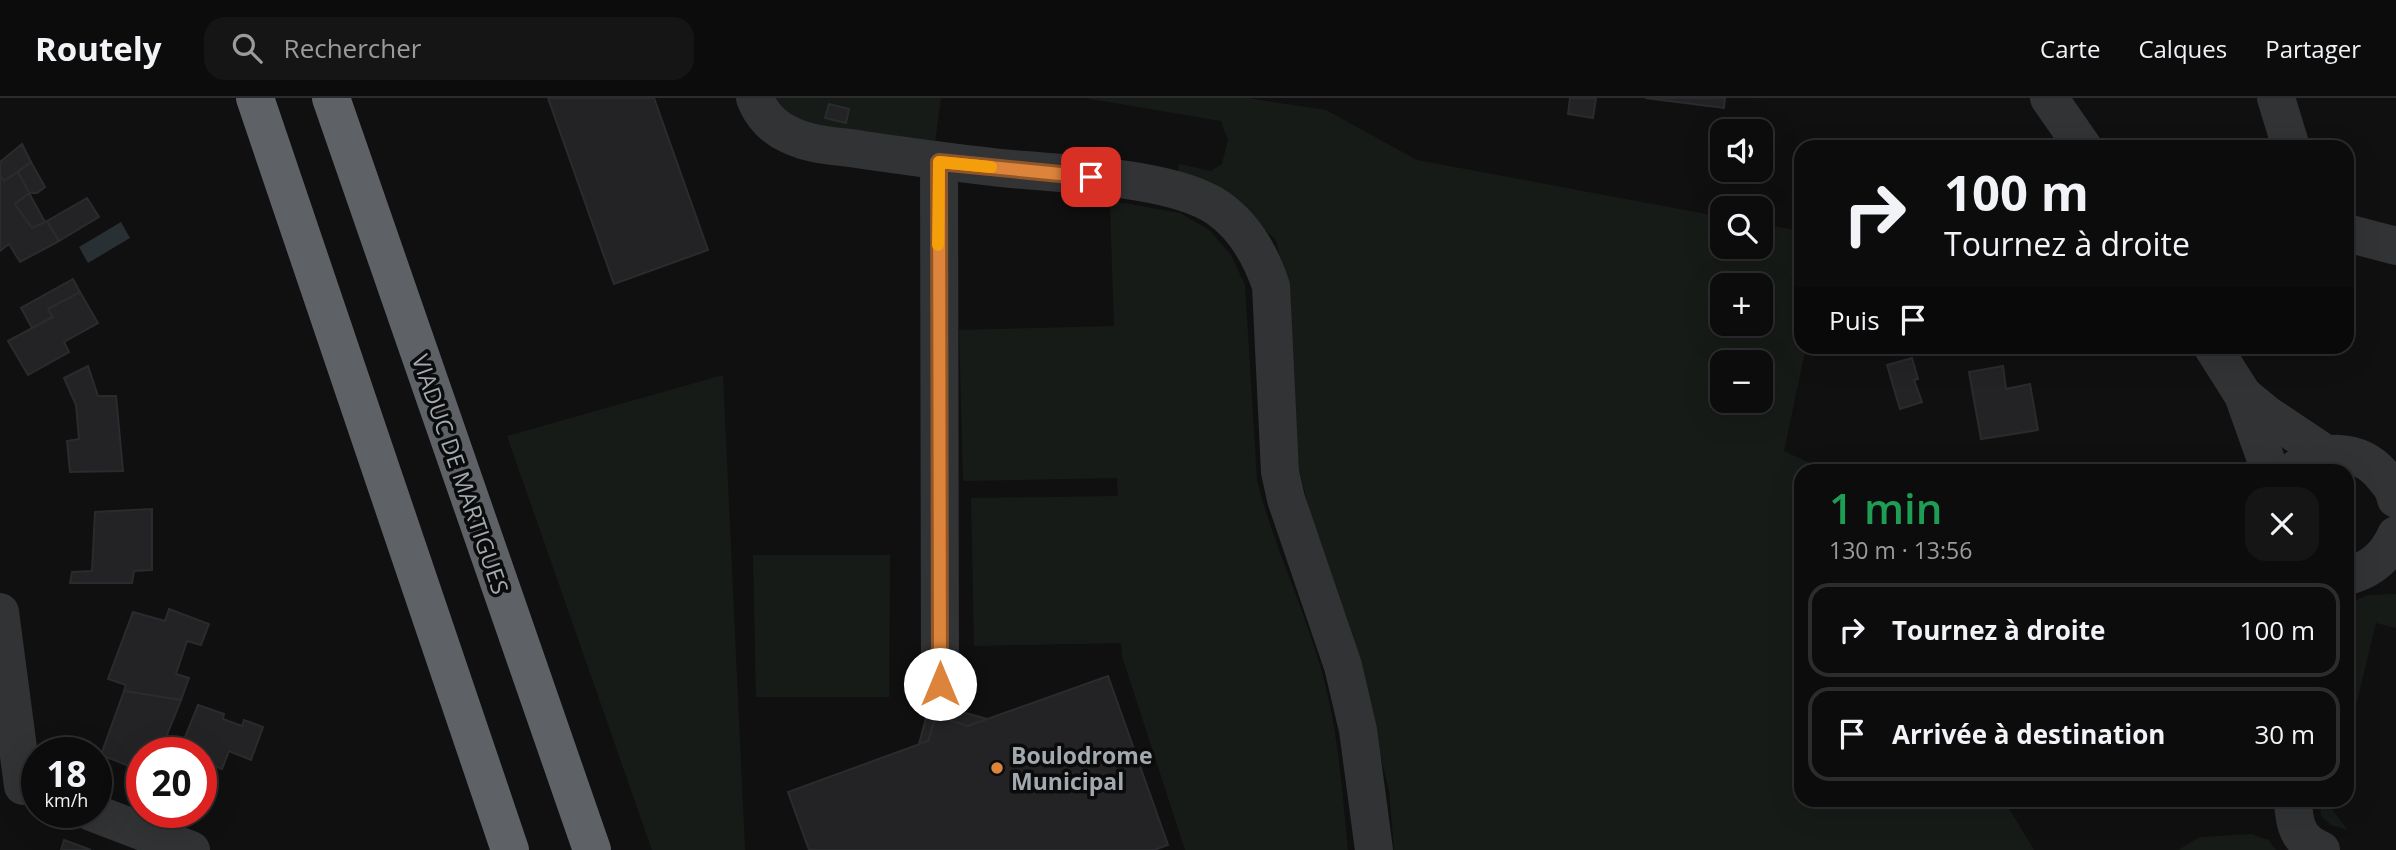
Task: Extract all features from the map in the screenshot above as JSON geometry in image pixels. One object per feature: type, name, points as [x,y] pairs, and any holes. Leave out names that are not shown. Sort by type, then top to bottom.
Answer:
[{"type":"highway","points":[[255,98],[510,850]]},
{"type":"highway","name":"VIADUC DE MARTIGUES","points":[[331,98],[592,850]]},
{"type":"street","points":[[755,98],[770,123],[792,136],[813,142],[939,162],[1117,179],[1163,187],[1192,195],[1218,208],[1239,228],[1262,258],[1271,286],[1280,472],[1286,499],[1343,666],[1358,730],[1374,850]]},
{"type":"street","points":[[2049,98],[2078,140]]},
{"type":"street","points":[[2276,98],[2289,140]]},
{"type":"street","points":[[939,162],[940,684]]},
{"type":"street","points":[[2354,235],[2396,246]]},
{"type":"street","points":[[2217,354],[2243,396],[2267,464]]},
{"type":"street","points":[[2243,396],[2266,414],[2310,462],[2354,455],[2373,464],[2391,481]]},
{"type":"street","points":[[2360,575],[2381,559],[2396,535]]},
{"type":"street","points":[[0,612],[20,785]]},
{"type":"street","points":[[2293,807],[2299,835],[2307,843],[2321,850]]},
{"type":"street","points":[[112,820],[191,850]]},
{"type":"shaded area","points":[[769,98],[941,98],[935,142],[813,125],[791,119]]},
{"type":"shaded area","points":[[1085,98],[1248,98],[1326,110],[1417,160],[1710,215],[1710,259],[1773,259],[1773,226],[1794,230],[1794,354],[1805,354],[1784,451],[1813,464],[1794,464],[1794,807],[2008,807],[2034,850],[1394,850],[1389,790],[1360,675],[1311,517],[1299,469],[1284,275],[1276,240],[1252,218],[1178,175],[1179,164],[1211,171],[1222,164],[1228,140],[1221,121]]},
{"type":"shaded area","points":[[1118,202],[1180,213],[1209,230],[1231,255],[1245,285],[1257,480],[1271,528],[1314,645],[1327,691],[1339,759],[1348,850],[1185,850],[1122,656],[1121,643],[974,646],[971,498],[1118,496],[1117,478],[963,481],[959,330],[1114,326],[1110,206]]},
{"type":"shaded area","points":[[121,222],[130,238],[88,263],[79,247]]},
{"type":"shaded area","points":[[723,375],[745,850],[652,850],[507,436]]},
{"type":"shaded area","points":[[753,555],[890,555],[889,697],[756,697]]},
{"type":"shaded area","points":[[2396,594],[2396,628],[2376,623],[2354,713],[2354,601],[2368,595]]},
{"type":"shaded area","points":[[2320,807],[2330,807],[2348,830],[2331,825],[2321,816]]},
{"type":"shaded area","points":[[2252,834],[2268,840],[2276,850],[2178,850],[2200,837]]},
{"type":"building","points":[[548,98],[654,98],[708,250],[614,284]]},
{"type":"building","points":[[1570,98],[1596,98],[1593,118],[1568,114]]},
{"type":"building","points":[[1645,98],[1725,98],[1724,108]]},
{"type":"building","points":[[829,104],[849,109],[846,123],[825,118]]},
{"type":"building","points":[[22,144],[31,162],[4,181],[0,175],[0,162]]},
{"type":"building","points":[[31,162],[45,187],[37,193],[29,193],[18,172]]},
{"type":"building","points":[[18,172],[29,193],[15,204],[32,228],[47,221],[59,241],[20,262],[9,244],[0,251],[0,175],[4,181]]},
{"type":"building","points":[[29,193],[45,222],[32,228],[15,204]]},
{"type":"building","points":[[87,198],[99,217],[59,241],[47,221]]},
{"type":"building","points":[[73,279],[80,292],[48,309],[53,317],[32,328],[21,308]]},
{"type":"building","points":[[80,292],[98,323],[64,342],[69,352],[28,375],[8,341],[53,317],[48,309]]},
{"type":"building","points":[[1912,358],[1918,379],[1914,380],[1922,402],[1900,409],[1887,365]]},
{"type":"building","points":[[88,366],[98,396],[116,396],[123,471],[70,472],[67,441],[79,439],[76,405],[64,378]]},
{"type":"building","points":[[2003,366],[2006,389],[2030,384],[2038,430],[1981,439],[1969,372]]},
{"type":"building","points":[[152,509],[152,570],[134,571],[132,583],[70,583],[72,572],[92,571],[95,512]]},
{"type":"building","points":[[169,609],[209,624],[201,645],[187,641],[176,674],[189,678],[181,700],[124,691],[126,685],[108,679],[133,612],[165,621]]},
{"type":"building","name":"Boulodrome Municipal","points":[[1108,676],[1168,845],[1154,850],[809,850],[788,792],[928,741],[936,716],[968,726]]},
{"type":"building","points":[[124,691],[181,700],[166,737],[126,737],[126,765],[112,759],[112,737],[107,737]]},
{"type":"building","points":[[930,703],[987,719],[968,726],[936,716],[928,741],[919,744]]},
{"type":"building","points":[[198,705],[224,714],[223,719],[242,726],[244,720],[263,727],[251,760],[229,751],[222,769],[217,767],[217,737],[185,737]]},
{"type":"building","points":[[64,840],[91,850],[61,850]]},
{"type":"slow traffic","points":[[938,245],[939,162],[991,167]]},
{"type":"place","name":"Boulodrome Municipal","points":[[997,768]]},
{"type":"route","points":[[940,684],[939,162],[1091,177]]}]
